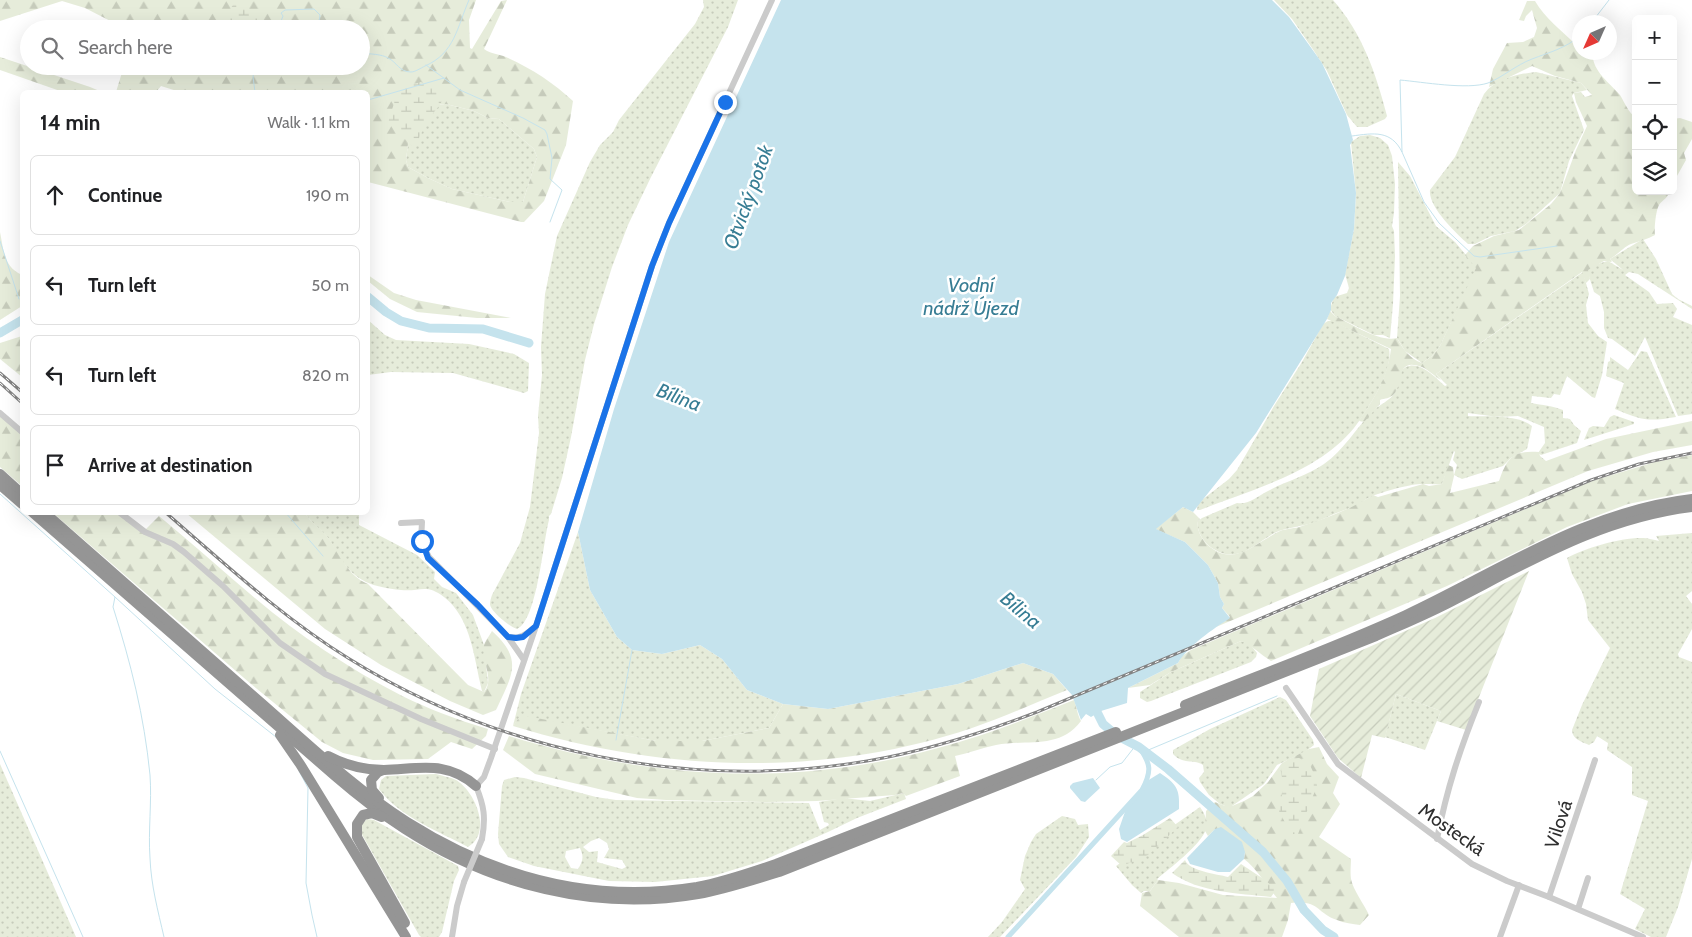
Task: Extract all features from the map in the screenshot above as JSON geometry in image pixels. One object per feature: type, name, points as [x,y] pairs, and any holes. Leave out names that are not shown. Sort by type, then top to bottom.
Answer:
[{"type":"highway","points":[[0,474],[20,492]]},
{"type":"highway","points":[[0,485],[20,502]]},
{"type":"highway","points":[[35,515],[368,803],[405,825],[483,862],[539,881],[599,891],[636,893],[672,890],[723,881],[776,864],[1134,725],[1374,629],[1451,593],[1565,534],[1630,511],[1653,505],[1692,499]]},
{"type":"highway","points":[[47,515],[310,745],[431,845],[478,868],[537,888],[598,899],[635,900],[672,898],[726,888],[779,872],[1290,671],[1408,622],[1576,539],[1640,516],[1692,507]]},
{"type":"highway","points":[[247,700],[283,739],[300,764],[406,937]]},
{"type":"highway","points":[[310,745],[344,764],[383,770],[425,767],[447,769],[467,778],[476,786]]},
{"type":"highway","points":[[383,770],[378,772],[371,780],[372,790],[405,825]]},
{"type":"highway","points":[[405,825],[372,813],[363,815],[357,824],[356,831],[412,937]]},
{"type":"street","points":[[451,936],[464,882],[482,838],[485,822],[484,805],[476,786],[484,777],[495,749],[652,266],[669,223],[772,0]]},
{"type":"street","points":[[0,413],[20,430]]},
{"type":"street","points":[[123,515],[145,532],[173,544],[184,552],[223,586],[280,643],[325,674],[421,719],[495,749]]},
{"type":"street","points":[[401,523],[422,522],[422,541],[428,558],[478,605],[508,637],[524,660]]},
{"type":"street","points":[[508,637],[523,637],[536,626]]},
{"type":"street","name":"Mostecká","points":[[1286,688],[1338,764],[1472,864],[1507,881],[1642,937]]},
{"type":"street","points":[[1437,839],[1449,784],[1458,754],[1479,702]]},
{"type":"street","name":"Vilová","points":[[1549,897],[1595,760]]},
{"type":"street","points":[[1578,909],[1588,878]]},
{"type":"street","points":[[1500,937],[1518,885]]},
{"type":"green space","points":[[0,0],[476,0],[469,20],[470,48],[472,49],[501,1],[507,0],[484,49],[506,57],[533,71],[573,101],[566,145],[544,201],[524,222],[370,183],[370,90],[174,90],[161,86],[158,90],[117,90],[121,75],[370,75],[370,20],[108,20],[85,8],[62,1],[0,21]],"holes":[[[446,104],[474,111],[488,118],[499,119],[534,149],[537,157],[523,202],[510,202],[452,189],[408,167],[406,160],[410,128],[434,105]]]},
{"type":"green space","points":[[236,0],[241,0],[259,20],[224,20]]},
{"type":"green space","points":[[703,0],[738,0],[728,27],[628,225],[612,267],[585,360],[571,437],[562,478],[549,516],[534,597],[530,612],[524,623],[517,629],[505,622],[491,607],[490,603],[492,595],[520,543],[530,507],[539,433],[538,416],[542,375],[541,347],[545,294],[557,236],[590,162],[600,145],[613,132],[619,120],[695,24],[704,7]]},
{"type":"green space","points":[[1274,0],[1333,0],[1352,26],[1367,54],[1383,100],[1387,116],[1385,119],[1367,127],[1357,127],[1347,115],[1327,71],[1312,48],[1292,19]]},
{"type":"green space","points":[[1527,1],[1535,1],[1548,18],[1572,41],[1572,60],[1593,60],[1598,71],[1620,95],[1632,114],[1632,195],[1668,195],[1658,207],[1655,235],[1629,245],[1610,259],[1611,262],[1604,261],[1588,270],[1590,279],[1586,283],[1582,272],[1436,374],[1441,380],[1422,367],[1408,365],[1404,368],[1394,394],[1389,398],[1380,400],[1380,404],[1364,422],[1359,421],[1375,396],[1387,370],[1391,349],[1327,319],[1330,311],[1335,316],[1374,335],[1382,338],[1397,338],[1407,353],[1422,363],[1432,356],[1440,346],[1476,268],[1465,255],[1473,246],[1494,236],[1519,230],[1551,204],[1560,193],[1587,126],[1574,93],[1581,92],[1585,97],[1592,95],[1581,83],[1555,76],[1532,66],[1489,87],[1493,69],[1507,43],[1523,42],[1534,37],[1537,28],[1532,10],[1524,21],[1519,20]]},
{"type":"green space","points":[[0,57],[20,64],[20,75],[54,75],[97,90],[57,90],[0,70]]},
{"type":"green space","points":[[1536,72],[1581,83],[1587,90],[1574,93],[1572,96],[1584,130],[1569,161],[1560,193],[1526,224],[1515,231],[1491,236],[1475,244],[1468,244],[1450,227],[1438,212],[1433,204],[1430,190],[1455,157],[1484,94],[1501,81]]},
{"type":"green space","points":[[421,82],[437,91],[443,98],[424,127],[415,149],[388,122],[399,88]]},
{"type":"green space","points":[[446,104],[474,111],[488,118],[499,119],[534,149],[537,157],[523,202],[510,202],[452,189],[408,167],[406,160],[410,128],[434,105]]},
{"type":"green space","points":[[1677,118],[1692,122],[1692,139],[1684,153],[1686,160],[1677,176],[1677,150]]},
{"type":"green space","points":[[1370,135],[1380,138],[1388,145],[1392,156],[1395,184],[1392,226],[1395,256],[1390,338],[1383,335],[1374,335],[1335,316],[1330,309],[1334,297],[1347,293],[1349,288],[1345,274],[1354,229],[1356,194],[1351,142],[1360,136]]},
{"type":"green space","points":[[1398,162],[1410,176],[1436,226],[1455,242],[1477,268],[1440,346],[1432,356],[1422,363],[1405,351],[1397,338],[1400,296]]},
{"type":"green space","points":[[0,232],[5,257],[11,267],[20,274],[20,307],[0,320]]},
{"type":"green space","points":[[1643,239],[1656,259],[1672,294],[1692,306],[1692,309],[1638,274],[1629,272],[1625,275],[1649,292],[1657,304],[1673,303],[1677,309],[1673,317],[1692,325],[1692,414],[1678,416],[1645,337],[1635,356],[1608,338],[1604,328],[1604,312],[1600,296],[1594,292],[1587,270],[1597,264],[1608,261],[1623,270],[1610,259]]},
{"type":"green space","points":[[1583,272],[1589,294],[1586,305],[1588,323],[1598,336],[1607,342],[1602,375],[1595,398],[1567,376],[1560,395],[1554,394],[1551,398],[1532,396],[1531,403],[1563,410],[1563,418],[1570,419],[1581,431],[1577,443],[1541,455],[1538,453],[1545,443],[1544,427],[1518,416],[1501,417],[1526,422],[1532,426],[1527,449],[1511,458],[1503,466],[1462,479],[1454,475],[1457,465],[1453,460],[1454,451],[1442,484],[1412,485],[1376,494],[1361,503],[1316,522],[1279,531],[1247,550],[1236,554],[1222,553],[1215,550],[1209,546],[1200,534],[1198,521],[1202,518],[1237,503],[1249,501],[1324,464],[1344,446],[1373,411],[1394,394],[1403,369],[1411,365],[1417,366],[1445,386],[1447,385],[1436,374]],"holes":[[[1468,413],[1494,417],[1468,416]]]},
{"type":"green space","points":[[370,276],[394,293],[416,300],[511,318],[477,318],[417,312],[390,299],[370,283]]},
{"type":"green space","points":[[1333,321],[1389,349],[1388,367],[1383,380],[1360,420],[1339,444],[1303,468],[1262,487],[1197,510],[1198,503],[1229,479],[1237,470],[1323,324]]},
{"type":"green space","points":[[370,322],[385,335],[396,340],[469,344],[514,354],[529,363],[528,391],[524,393],[453,373],[391,372],[370,375]]},
{"type":"green space","points":[[20,337],[20,375],[0,359],[0,343]]},
{"type":"green space","points":[[1641,351],[1647,352],[1676,417],[1645,419],[1615,409],[1624,383],[1606,376],[1610,357],[1628,370]]},
{"type":"green space","points":[[1614,415],[1634,422],[1634,424],[1584,440],[1589,428],[1593,426],[1604,427],[1610,417]]},
{"type":"green space","points":[[0,416],[20,433],[20,484],[0,467]]},
{"type":"green space","points":[[1692,421],[1692,445],[1653,452],[1588,471],[1216,627],[1230,617],[1222,608],[1224,604],[1220,597],[1218,583],[1208,565],[1185,542],[1155,529],[1183,507],[1193,512],[1200,519],[1198,521],[1198,528],[1200,534],[1209,546],[1215,551],[1229,555],[1236,554],[1248,550],[1280,531],[1299,527],[1330,516],[1356,505],[1373,495],[1378,497],[1423,484],[1429,486],[1442,484],[1448,465],[1453,467],[1454,476],[1450,493],[1499,481],[1508,461],[1523,452],[1539,452],[1540,456],[1546,461],[1606,439]]},
{"type":"green space","points":[[1692,455],[1692,491],[1628,504],[1567,527],[1447,586],[1271,661],[1241,641],[1171,672],[1150,685],[1128,688],[1178,663],[1182,656],[1191,650],[1592,481],[1655,462]]},
{"type":"green space","points":[[55,515],[120,515],[142,533],[159,516],[273,613],[325,650],[402,696],[447,715],[488,729],[486,736],[472,749],[451,742],[428,759],[373,760],[343,753],[322,742],[251,684]]},
{"type":"green space","points":[[188,515],[306,515],[326,535],[350,571],[368,584],[468,685],[484,692],[487,687],[488,676],[484,657],[484,645],[492,631],[502,641],[512,660],[510,677],[496,710],[483,715],[450,701],[381,665],[325,629]]},
{"type":"green space","points":[[306,515],[359,515],[359,525],[417,555],[435,572],[434,579],[442,587],[456,593],[473,615],[484,645],[488,683],[484,692],[482,691],[474,653],[466,628],[461,617],[444,597],[432,590],[391,589],[374,585],[359,578],[346,566],[328,538]]},
{"type":"green space","points":[[578,532],[590,590],[617,637],[632,650],[662,654],[700,645],[722,659],[747,690],[783,704],[769,728],[702,741],[656,741],[521,716],[513,726],[521,694]]},
{"type":"green space","points":[[1692,533],[1692,591],[1686,596],[1692,604],[1692,629],[1678,654],[1679,657],[1692,662],[1692,859],[1678,907],[1666,937],[1651,937],[1635,929],[1645,909],[1620,894],[1648,801],[1632,795],[1632,767],[1607,750],[1608,743],[1597,736],[1594,742],[1589,745],[1578,740],[1572,733],[1582,705],[1610,648],[1588,620],[1582,592],[1572,574],[1567,558],[1615,541],[1643,538],[1659,541],[1656,536]]},
{"type":"green space","points":[[1529,571],[1466,730],[1437,721],[1441,711],[1396,694],[1385,738],[1372,735],[1361,778],[1338,758],[1310,716],[1319,669],[1435,618]]},
{"type":"green space","points":[[1241,641],[1250,644],[1257,653],[1251,662],[1151,701],[1147,702],[1140,698],[1140,692],[1171,672]]},
{"type":"green space","points":[[1023,663],[1053,674],[1067,690],[972,728],[916,744],[858,755],[801,761],[742,763],[684,760],[627,753],[569,741],[513,726],[521,715],[656,741],[702,741],[769,728],[783,704],[828,709],[958,684]]},
{"type":"green space","points":[[1396,694],[1441,711],[1425,750],[1385,737]]},
{"type":"green space","points":[[1280,697],[1286,700],[1313,740],[1314,745],[1305,752],[1277,765],[1264,784],[1232,806],[1220,804],[1209,795],[1200,782],[1199,778],[1204,772],[1203,765],[1181,760],[1173,754],[1173,750],[1210,729]]},
{"type":"green space","points":[[1074,700],[1081,721],[1063,736],[1042,742],[996,745],[955,756],[960,776],[906,796],[903,793],[817,801],[767,802],[637,798],[535,774],[503,750],[509,736],[562,751],[615,762],[669,769],[723,773],[777,773],[831,769],[885,761],[938,748],[1007,726]]},
{"type":"green space","points":[[1319,747],[1327,764],[1339,777],[1333,793],[1340,804],[1319,837],[1351,859],[1352,883],[1369,915],[1360,925],[1337,920],[1307,903],[1291,903],[1282,937],[1179,937],[1140,906],[1142,893],[1150,891],[1158,880],[1179,883],[1223,895],[1277,898],[1257,872],[1244,859],[1245,852],[1215,829],[1208,836],[1205,831],[1206,811],[1215,802],[1225,806],[1232,806],[1253,796],[1268,782],[1282,763],[1309,749]]},
{"type":"green space","points":[[1299,758],[1309,763],[1316,778],[1317,786],[1298,834],[1291,834],[1279,811],[1283,790],[1281,767],[1288,759]]},
{"type":"green space","points":[[0,764],[76,937],[0,937]]},
{"type":"green space","points":[[436,774],[456,780],[463,785],[475,802],[480,823],[479,832],[475,841],[468,847],[408,815],[379,789],[381,780],[386,776]]},
{"type":"green space","points":[[515,777],[524,778],[596,797],[616,800],[809,803],[820,830],[829,825],[824,822],[819,802],[843,798],[870,801],[904,793],[906,799],[857,818],[762,861],[713,876],[655,882],[609,881],[534,866],[508,857],[499,844],[498,834],[504,780]],"holes":[[[599,838],[607,843],[609,849],[604,858],[622,860],[626,867],[622,869],[597,862],[598,851],[589,852],[583,847]],[[580,848],[581,864],[578,869],[571,868],[565,857],[566,851]]]},
{"type":"green space","points":[[1200,807],[1205,815],[1207,826],[1203,835],[1185,856],[1157,879],[1150,891],[1141,893],[1116,866]]},
{"type":"green space","points":[[1062,816],[1075,819],[1078,825],[1088,824],[1089,837],[1076,857],[1000,937],[988,937],[1002,922],[1025,889],[1020,880],[1025,856],[1031,842],[1036,834]]},
{"type":"green space","points":[[1170,818],[1178,827],[1148,855],[1122,866],[1111,856],[1124,842],[1127,843],[1143,835]]},
{"type":"green space","points":[[367,819],[374,820],[458,866],[459,870],[454,881],[442,932],[439,937],[421,937],[419,935],[360,831],[362,824]]},
{"type":"green space","points":[[1185,860],[1197,869],[1228,877],[1241,864],[1276,890],[1271,897],[1220,891],[1195,885],[1172,873]]},
{"type":"water","name":"Vodní nádrž Újezd","points":[[781,0],[1272,0],[1289,17],[1322,63],[1346,114],[1353,140],[1350,145],[1356,193],[1354,229],[1345,276],[1337,295],[1331,303],[1331,310],[1327,319],[1256,433],[1193,512],[1183,507],[1156,529],[1185,542],[1208,565],[1218,583],[1220,597],[1224,604],[1222,608],[1230,618],[1194,644],[1178,663],[1128,688],[1127,703],[1101,711],[1091,717],[1086,714],[1081,720],[1072,695],[1053,674],[1023,663],[958,684],[828,709],[783,704],[747,690],[722,659],[700,645],[662,654],[632,650],[617,637],[590,590],[578,532],[614,409],[669,242]]},
{"type":"water","points":[[1160,773],[1176,787],[1179,796],[1179,809],[1127,842],[1121,839],[1119,829],[1127,806],[1142,790],[1147,781]]},
{"type":"water","points":[[1093,778],[1100,788],[1085,802],[1081,801],[1070,786],[1073,783]]},
{"type":"water","points":[[1221,827],[1242,842],[1245,852],[1244,859],[1230,872],[1218,872],[1190,864],[1187,858],[1215,829]]},
{"type":"waterway","points":[[370,54],[385,57],[407,72],[413,72],[435,61],[449,47],[469,0]]},
{"type":"waterway","points":[[1597,15],[1609,0]]},
{"type":"waterway","points":[[281,20],[283,16],[281,13],[285,10],[314,9],[320,15],[320,20]]},
{"type":"waterway","points":[[1352,136],[1368,134],[1387,136],[1398,145],[1402,152],[1400,80],[1457,86],[1488,83],[1526,62],[1563,47],[1572,41]]},
{"type":"waterway","points":[[426,65],[460,90],[545,130],[552,158],[550,179],[562,190],[550,222]]},
{"type":"waterway","points":[[253,75],[255,90]]},
{"type":"waterway","points":[[370,99],[444,78]]},
{"type":"waterway","points":[[1402,152],[1424,202],[1439,223],[1474,256],[1480,257],[1557,246]]},
{"type":"waterway","points":[[0,241],[19,299]]},
{"type":"waterway","name":"Bílina","points":[[370,299],[401,321],[429,328],[483,329],[529,343]]},
{"type":"waterway","name":"Bílina","points":[[0,333],[20,321]]},
{"type":"waterway","points":[[0,494],[20,512]]},
{"type":"waterway","points":[[23,515],[115,597],[113,607],[126,649],[144,731],[150,775],[149,837],[151,868],[155,898],[164,937]]},
{"type":"waterway","points":[[288,515],[323,556]]},
{"type":"waterway","points":[[115,597],[215,689],[276,737]]},
{"type":"waterway","points":[[616,740],[632,650]]},
{"type":"waterway","points":[[1146,751],[1277,696]]},
{"type":"waterway","name":"Bílina","points":[[1093,704],[1103,724],[1116,735],[1139,747],[1168,769],[1263,852],[1287,881],[1304,910],[1323,930],[1334,937]]},
{"type":"waterway","points":[[1096,780],[1110,767],[1122,763],[1136,745]]},
{"type":"waterway","points":[[1008,937],[1142,790],[1149,773],[1149,768],[1146,758],[1139,747]]},
{"type":"waterway","points":[[0,751],[83,937]]},
{"type":"waterway","points":[[299,771],[308,788],[306,883],[317,937]]},
{"type":"railway","points":[[0,373],[20,390]]},
{"type":"railway","points":[[0,383],[20,401]]},
{"type":"railway","points":[[168,515],[254,589],[324,642],[348,658],[407,691],[469,718],[533,740],[598,756],[665,767],[733,771],[800,769],[889,757],[954,741],[996,727],[1037,712],[1591,480],[1639,464],[1692,453]]},
{"type":"route","points":[[422,541],[428,558],[478,605],[508,637],[523,637],[536,626],[652,266],[669,223],[725,102]]},
{"type":"water label","name":"Otvický potok","points":[[748,197]]}]
